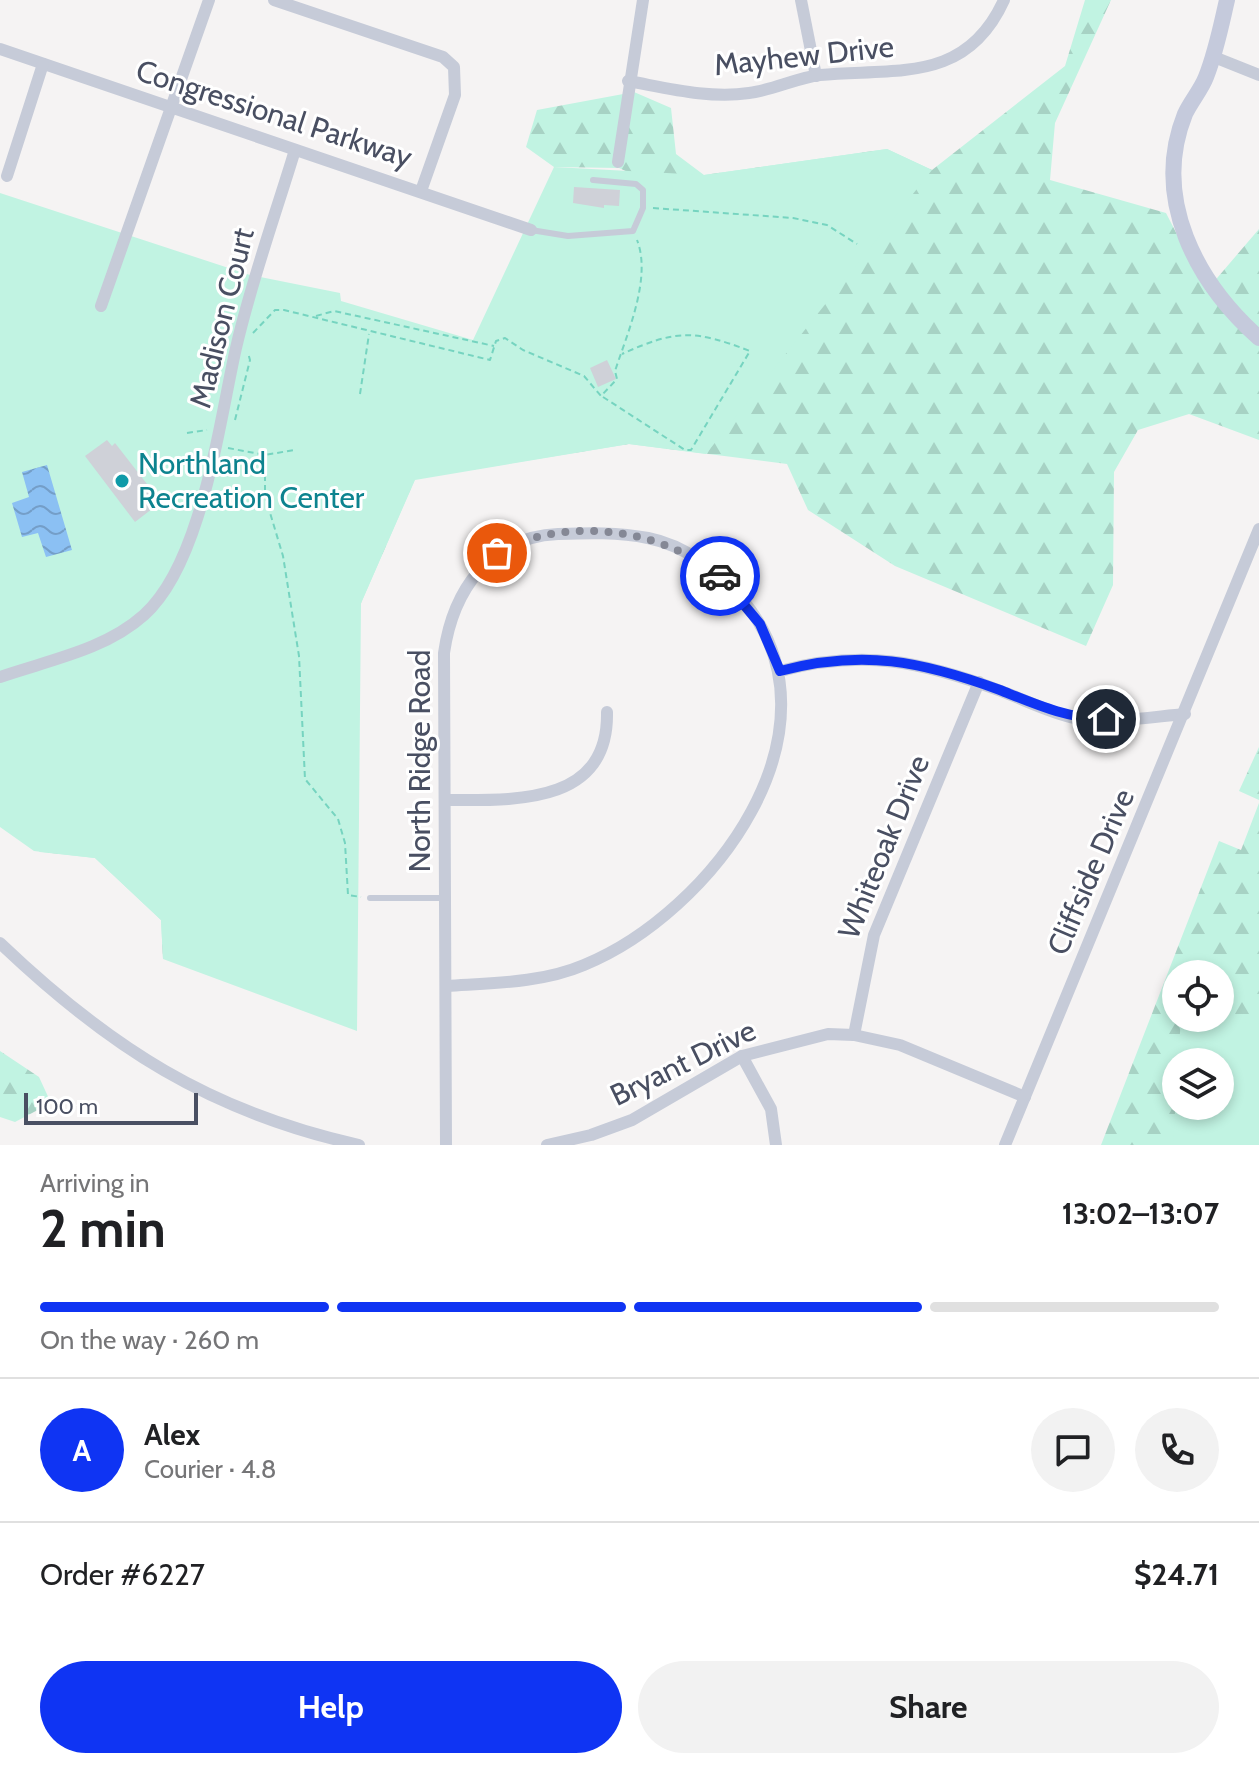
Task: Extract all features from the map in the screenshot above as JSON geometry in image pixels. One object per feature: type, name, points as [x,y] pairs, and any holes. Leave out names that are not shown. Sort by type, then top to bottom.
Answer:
[{"type":"street","points":[[101,306],[209,0]]},
{"type":"street","points":[[274,0],[443,57],[454,67],[455,95],[421,191]]},
{"type":"street","points":[[618,162],[628,81],[643,0]]},
{"type":"street","points":[[801,0],[816,76]]},
{"type":"street","name":"Mayhew Drive","points":[[628,81],[728,95],[752,93],[816,76],[907,72],[943,63],[983,34],[1004,0]]},
{"type":"street","points":[[1227,0],[1214,57],[1186,114],[1180,135],[1175,175],[1177,205],[1184,235],[1200,272],[1224,305],[1259,338]]},
{"type":"street","name":"Congressional Parkway","points":[[0,49],[531,230]]},
{"type":"street","points":[[1214,57],[1259,75]]},
{"type":"street","points":[[7,176],[43,64]]},
{"type":"street","name":"Madison Court","points":[[0,677],[96,645],[124,631],[147,612],[186,550],[216,444],[236,349],[295,150]]},
{"type":"street","name":"Cliffside Drive","points":[[1005,1145],[1259,529]]},
{"type":"street","name":"North Ridge Road","points":[[446,1145],[444,653],[447,631],[471,577],[486,561],[519,541],[543,535],[597,532],[649,538],[689,554],[722,578],[749,607],[770,642],[780,671]]},
{"type":"street","points":[[447,986],[526,979],[580,967],[609,954],[654,925],[694,892],[733,845],[761,790],[777,731],[780,671],[816,661],[885,658],[979,682],[1087,719],[1185,714]]},
{"type":"street","name":"Whiteoak Drive","points":[[854,1035],[874,935],[979,682]]},
{"type":"street","points":[[445,800],[516,800],[538,796],[578,779],[590,770],[605,746],[607,712]]},
{"type":"street","points":[[0,943],[45,986],[172,1078],[237,1108],[303,1131],[359,1145]]},
{"type":"street","name":"Bryant Drive","points":[[547,1145],[591,1135],[632,1120],[742,1056],[792,1040],[828,1034],[854,1035],[922,1053],[1025,1097]]},
{"type":"street","points":[[742,1056],[771,1109],[776,1145]]},
{"type":"street","points":[[299,1145],[303,1131]]},
{"type":"lane","points":[[531,230],[568,236],[633,231],[643,208],[643,190],[636,184],[593,180]]},
{"type":"lane","points":[[370,898],[446,898]]},
{"type":"path","points":[[643,208],[793,218],[827,225],[857,244]]},
{"type":"path","points":[[601,396],[617,379],[634,307],[643,255],[633,231]]},
{"type":"path","points":[[247,339],[275,310],[352,324],[370,333],[490,360],[500,337],[505,338],[523,350],[584,376],[601,396],[685,450],[691,450],[750,351],[704,334],[651,341],[621,355]]},
{"type":"path","points":[[315,316],[334,311],[494,346]]},
{"type":"path","points":[[360,394],[370,333]]},
{"type":"path","points":[[234,423],[250,360],[248,350]]},
{"type":"path","points":[[187,433],[207,429],[206,442],[265,455],[294,450]]},
{"type":"path","points":[[265,455],[265,496],[283,556],[299,656],[305,779],[338,819],[345,843],[348,895],[370,898]]},
{"type":"green space","points":[[1085,0],[1111,0],[1055,123],[1050,180],[1166,213],[1206,291],[1259,229],[1259,440],[1189,414],[1138,430],[1114,472],[1113,585],[1086,646],[895,566],[808,510],[787,464],[629,444],[415,479],[359,608],[163,959],[161,920],[95,858],[34,851],[0,827],[0,549],[511,348],[698,204],[619,168],[554,167],[526,147],[537,110],[634,92],[671,108],[676,154],[704,175],[887,149],[932,170],[1065,66]]},
{"type":"green space","points":[[887,149],[932,170],[706,454],[629,444],[415,480],[361,603],[357,1031],[163,959],[161,920],[95,858],[40,852],[0,824],[0,193],[250,275],[340,293],[341,301],[473,340],[554,167],[704,175]]},
{"type":"green space","points":[[1259,747],[1259,800],[1239,791]]},
{"type":"green space","points":[[1259,803],[1259,1145],[1101,1145],[1162,988],[1162,1032],[1234,1032],[1234,960],[1173,960],[1219,841],[1241,850]]},
{"type":"green space","points":[[1234,1022],[1259,1024],[1259,1145],[1173,1145],[1174,1120],[1234,1120],[1234,1048],[1179,1048],[1180,1032],[1234,1032]]},
{"type":"green space","points":[[0,1051],[39,1077],[51,1103],[15,1122],[0,1117]]},
{"type":"water","points":[[47,465],[72,550],[46,557],[38,533],[22,537],[12,503],[29,497],[22,472]]},
{"type":"building","points":[[574,187],[620,190],[619,206],[604,205],[604,208],[573,203]]},
{"type":"building","points":[[607,360],[616,379],[598,387],[590,368]]},
{"type":"building","name":"Northland Recreation Center","points":[[107,440],[112,446],[115,443],[161,502],[135,522],[85,456]]},
{"type":"way so far","points":[[497,553],[519,541],[543,535],[597,532],[649,538],[671,545],[720,576]]},
{"type":"place","name":"Northland Recreation Center","points":[[122,481]]},
{"type":"route","points":[[720,576],[749,607],[760,624],[780,671],[816,661],[851,657],[885,658],[954,673],[1071,717],[1106,719]]}]
